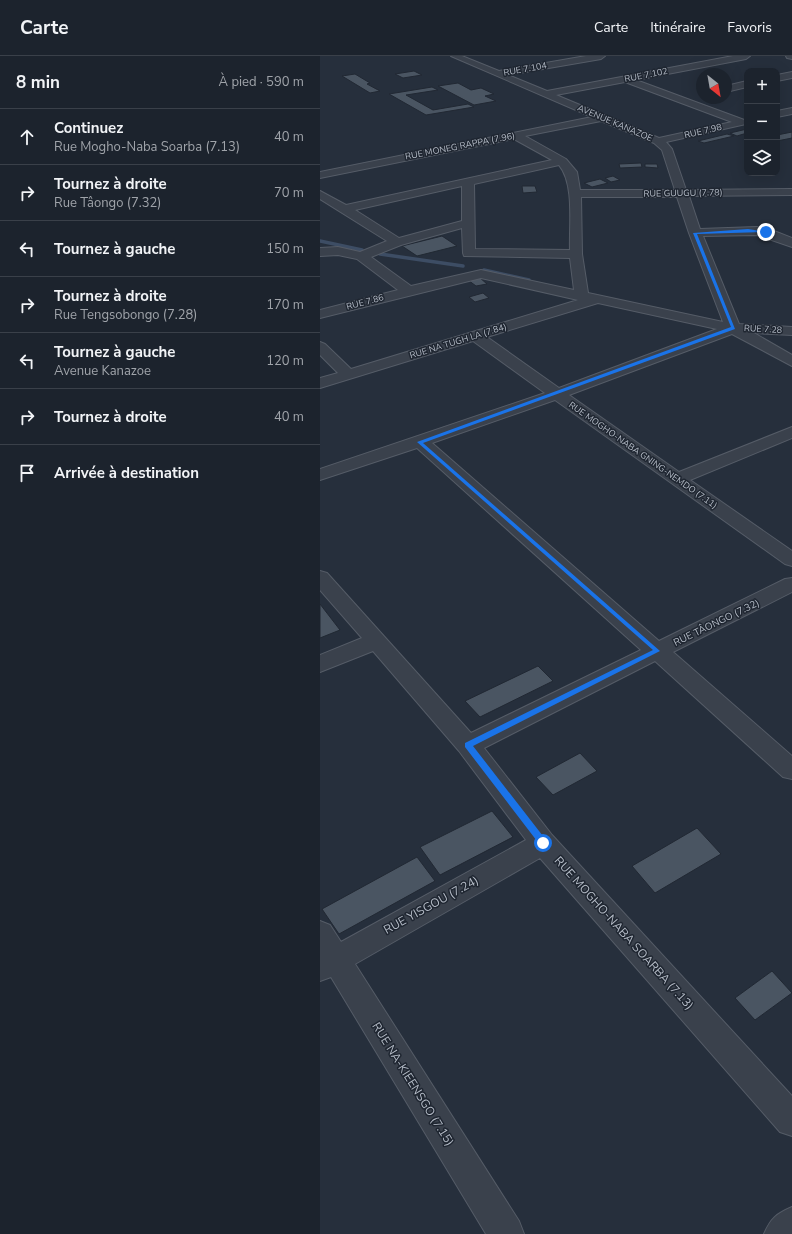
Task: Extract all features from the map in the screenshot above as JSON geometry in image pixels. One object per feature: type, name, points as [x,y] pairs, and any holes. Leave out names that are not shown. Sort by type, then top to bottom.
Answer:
[{"type":"street","name":"AVENUE KANAZOE","points":[[455,56],[658,141],[667,149],[680,194],[694,233],[733,328]]},
{"type":"street","name":"RUE 7.104","points":[[497,74],[600,56]]},
{"type":"street","name":"RUE 7.102","points":[[546,94],[746,56]]},
{"type":"street","points":[[780,77],[792,75]]},
{"type":"street","points":[[626,79],[744,122]]},
{"type":"street","points":[[732,88],[744,85]]},
{"type":"street","points":[[678,98],[696,95]]},
{"type":"street","points":[[780,113],[792,111]]},
{"type":"street","name":"RUE MONEG RAPPA (7.96)","points":[[320,175],[601,118]]},
{"type":"street","name":"RUE 7.98","points":[[658,141],[744,122]]},
{"type":"street","points":[[515,135],[562,161],[571,172],[575,194],[576,254],[589,298]]},
{"type":"street","points":[[345,209],[562,161]]},
{"type":"street","points":[[468,182],[468,252],[471,254],[576,254]]},
{"type":"street","name":"RUE GUUGU (7.78)","points":[[575,194],[792,192]]},
{"type":"street","points":[[320,194],[397,242]]},
{"type":"street","points":[[361,256],[397,242],[468,223]]},
{"type":"street","points":[[694,233],[757,231],[766,232],[792,243]]},
{"type":"street","points":[[320,252],[338,251],[361,256],[409,291]]},
{"type":"street","name":"RUE 7.86","points":[[320,314],[481,274],[506,278],[589,298],[733,328]]},
{"type":"street","name":"RUE NA TUGH LA (7.84)","points":[[320,383],[475,336],[589,298]]},
{"type":"street","points":[[320,475],[420,442],[556,394],[733,328],[792,361]]},
{"type":"street","name":"RUE 7.28","points":[[733,328],[792,331]]},
{"type":"street","name":"RUE MOGHO-NABA GNING-NEMDO (7.11)","points":[[475,336],[792,560]]},
{"type":"street","points":[[320,347],[348,374]]},
{"type":"street","points":[[676,479],[792,432]]},
{"type":"street","points":[[420,442],[792,770]]},
{"type":"street","name":"RUE MOGHO-NABA SOARBA (7.13)","points":[[320,577],[468,745],[543,843],[792,1120]]},
{"type":"street","name":"RUE TÂONGO (7.32)","points":[[468,745],[792,584]]},
{"type":"street","points":[[320,664],[376,642]]},
{"type":"street","name":"RUE YISGOU (7.24)","points":[[325,953],[543,843]]},
{"type":"street","name":"RUE NA-KIEENSGO (7.15)","points":[[325,953],[506,1234]]},
{"type":"street","points":[[782,1234],[792,1225]]},
{"type":"building","points":[[414,71],[422,75],[403,78],[395,74]]},
{"type":"building","points":[[355,74],[370,83],[367,84],[380,91],[370,93],[342,76]]},
{"type":"building","points":[[458,83],[471,90],[481,88],[494,94],[485,96],[496,101],[474,105],[438,86]]},
{"type":"building","points":[[432,87],[438,90],[406,95],[433,110],[468,104],[474,107],[426,115],[389,94]]},
{"type":"building","points":[[744,130],[744,134],[737,136],[730,133]]},
{"type":"building","points":[[792,132],[792,138],[780,140],[780,134]]},
{"type":"building","points":[[727,134],[734,136],[704,143],[698,141]]},
{"type":"building","points":[[641,163],[642,167],[620,168],[619,164]]},
{"type":"building","points":[[645,164],[657,164],[658,168],[645,167]]},
{"type":"building","points":[[613,176],[620,180],[611,182],[605,178]]},
{"type":"building","points":[[600,179],[608,183],[592,187],[584,183]]},
{"type":"building","points":[[522,186],[535,186],[537,192],[523,193]]},
{"type":"building","points":[[442,236],[457,246],[417,256],[402,246]]},
{"type":"building","points":[[479,277],[487,284],[476,286],[468,280]]},
{"type":"building","points":[[483,293],[489,298],[475,302],[469,297]]},
{"type":"building","points":[[320,604],[340,630],[320,638]]},
{"type":"building","points":[[538,666],[553,681],[480,717],[465,701]]},
{"type":"building","points":[[580,753],[597,771],[553,795],[536,777]]},
{"type":"building","points":[[492,811],[513,837],[440,875],[420,847]]},
{"type":"building","points":[[697,828],[721,854],[655,893],[632,866]]},
{"type":"building","points":[[417,857],[435,881],[339,934],[322,909]]},
{"type":"building","points":[[772,971],[792,993],[755,1020],[735,998]]},
{"type":"waterway","points":[[320,241],[362,250]]},
{"type":"waterway","points":[[380,254],[463,266]]},
{"type":"waterway","points":[[484,270],[529,280]]},
{"type":"route","points":[[543,843],[468,745],[657,651],[420,442],[556,394],[733,328],[694,233],[748,230],[766,232]]}]
